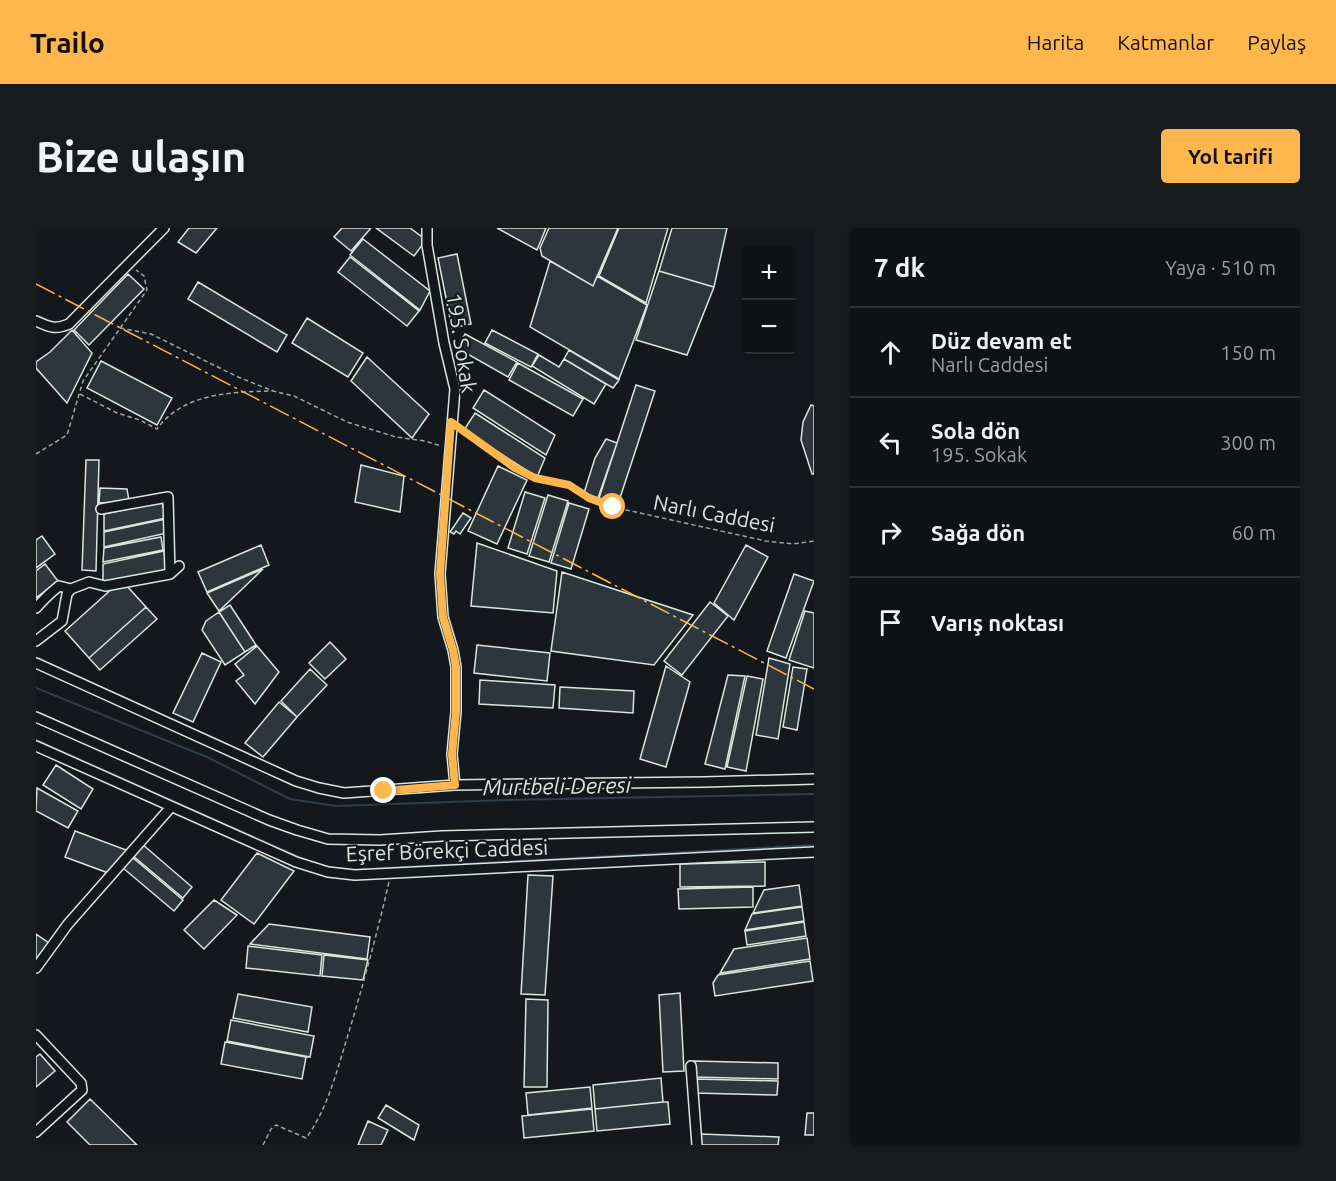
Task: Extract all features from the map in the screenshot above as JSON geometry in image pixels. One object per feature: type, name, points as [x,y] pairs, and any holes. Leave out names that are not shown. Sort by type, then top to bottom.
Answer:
[{"type":"street","points":[[36,321],[58,329],[69,324],[164,228]]},
{"type":"street","name":"195. Sokak","points":[[427,228],[427,245],[454,389],[440,600],[456,667],[456,712],[452,754],[455,785]]},
{"type":"street","points":[[101,509],[168,497],[170,574]]},
{"type":"street","points":[[36,641],[63,621],[67,594],[71,589],[89,582],[105,586],[170,574],[179,566]]},
{"type":"street","points":[[36,608],[46,595],[59,586],[71,589]]},
{"type":"street","points":[[36,663],[296,781],[345,793],[455,785],[814,779]]},
{"type":"street","points":[[36,717],[269,820],[328,839],[380,840],[442,836],[814,827]]},
{"type":"street","name":"Eşref Börekçi Caddesi","points":[[36,746],[171,807],[328,872],[355,875],[814,852]]},
{"type":"street","points":[[36,968],[68,924],[171,807]]},
{"type":"street","points":[[36,1035],[81,1083],[82,1090],[36,1132]]},
{"type":"street","points":[[691,1066],[697,1145]]},
{"type":"path","points":[[36,454],[67,435],[83,381],[147,290],[144,276],[128,263]]},
{"type":"path","points":[[120,328],[151,334],[238,377],[273,391],[294,396],[347,422],[396,437],[425,441],[449,448]]},
{"type":"path","points":[[79,394],[157,429],[165,418],[183,405],[213,395],[273,391]]},
{"type":"path","name":"Narlı Caddesi","points":[[451,422],[525,473],[535,478],[569,485],[589,498],[613,507],[766,541],[793,544],[814,541]]},
{"type":"path","points":[[263,1145],[271,1129],[276,1125],[306,1138],[312,1130],[332,1086],[361,992],[392,873]]},
{"type":"building","points":[[189,228],[217,228],[196,253],[178,242]]},
{"type":"building","points":[[342,228],[371,228],[351,251],[334,237]]},
{"type":"building","points":[[376,228],[410,228],[426,240],[414,256]]},
{"type":"building","points":[[497,228],[546,228],[537,250]]},
{"type":"building","points":[[549,228],[618,228],[593,286],[542,256],[540,248]]},
{"type":"building","points":[[619,228],[668,228],[646,303],[599,276]]},
{"type":"building","points":[[672,228],[727,228],[714,287],[659,271]]},
{"type":"building","points":[[363,239],[430,291],[420,310],[350,255]]},
{"type":"building","points":[[457,254],[471,324],[452,328],[438,258]]},
{"type":"building","points":[[350,257],[419,311],[407,326],[338,272]]},
{"type":"building","points":[[550,261],[593,286],[597,276],[647,305],[619,379],[530,327]]},
{"type":"building","points":[[659,271],[714,287],[687,355],[636,340]]},
{"type":"building","points":[[128,274],[144,289],[89,345],[74,330]]},
{"type":"building","points":[[198,282],[287,335],[277,352],[188,299]]},
{"type":"building","points":[[307,318],[363,353],[348,377],[292,343]]},
{"type":"building","points":[[72,330],[92,353],[67,403],[36,368],[36,362],[50,352]]},
{"type":"building","points":[[492,330],[538,354],[531,367],[485,343]]},
{"type":"building","points":[[465,334],[517,362],[508,377],[457,348]]},
{"type":"building","points":[[569,350],[619,380],[613,388],[564,359]]},
{"type":"building","points":[[539,355],[559,367],[564,359],[606,384],[594,404],[532,366]]},
{"type":"building","points":[[367,357],[429,414],[412,438],[351,381]]},
{"type":"building","points":[[101,361],[172,398],[157,425],[87,388]]},
{"type":"building","points":[[518,363],[583,399],[573,416],[509,380]]},
{"type":"building","points":[[636,385],[655,391],[618,504],[599,498]]},
{"type":"building","points":[[484,390],[555,435],[546,455],[473,408]]},
{"type":"building","points":[[811,405],[814,406],[814,474],[812,474],[801,440],[803,422]]},
{"type":"building","points":[[475,413],[545,458],[537,477],[464,430]]},
{"type":"building","points":[[606,439],[617,443],[598,498],[584,493],[595,458]]},
{"type":"building","points":[[86,460],[99,460],[96,571],[82,570]]},
{"type":"building","points":[[361,465],[404,476],[400,512],[355,502]]},
{"type":"building","points":[[498,466],[527,480],[497,544],[468,531]]},
{"type":"building","points":[[100,488],[127,489],[129,501],[99,503]]},
{"type":"building","points":[[525,492],[545,498],[527,554],[508,548]]},
{"type":"building","points":[[548,495],[568,501],[549,562],[529,556]]},
{"type":"building","points":[[162,502],[166,518],[104,531],[104,514]]},
{"type":"building","points":[[569,503],[589,509],[571,569],[551,563]]},
{"type":"building","points":[[463,513],[471,518],[460,534],[456,531],[454,534],[450,532]]},
{"type":"building","points":[[166,519],[167,533],[104,547],[104,532]]},
{"type":"building","points":[[42,536],[55,554],[36,568],[36,540]]},
{"type":"building","points":[[161,537],[163,550],[103,562],[104,548]]},
{"type":"building","points":[[477,543],[557,571],[553,613],[471,606]]},
{"type":"building","points":[[261,545],[269,565],[207,592],[198,572]]},
{"type":"building","points":[[746,545],[768,557],[734,620],[714,603]]},
{"type":"building","points":[[164,551],[167,570],[103,583],[103,564]]},
{"type":"building","points":[[45,564],[58,581],[36,598],[36,571]]},
{"type":"building","points":[[263,569],[219,611],[207,593]]},
{"type":"building","points":[[562,572],[693,615],[654,665],[551,651]]},
{"type":"building","points":[[794,574],[814,581],[786,658],[767,651]]},
{"type":"building","points":[[126,585],[146,607],[89,658],[65,631],[114,587]]},
{"type":"building","points":[[710,602],[728,616],[682,675],[664,661]]},
{"type":"building","points":[[230,605],[256,645],[245,652],[219,612]]},
{"type":"building","points":[[146,607],[157,619],[100,670],[89,658]]},
{"type":"building","points":[[805,611],[814,613],[814,668],[789,660]]},
{"type":"building","points":[[219,612],[245,652],[225,665],[202,630],[206,621]]},
{"type":"building","points":[[330,642],[346,659],[325,679],[309,663]]},
{"type":"building","points":[[477,645],[550,653],[547,681],[474,673]]},
{"type":"building","points":[[257,646],[279,672],[255,704],[236,681],[244,675],[235,664]]},
{"type":"building","points":[[202,653],[221,662],[193,722],[173,713]]},
{"type":"building","points":[[769,658],[790,664],[778,739],[756,735]]},
{"type":"building","points":[[666,666],[690,682],[666,767],[640,759]]},
{"type":"building","points":[[793,667],[807,669],[797,730],[783,727]]},
{"type":"building","points":[[310,669],[327,685],[297,717],[281,701]]},
{"type":"building","points":[[728,675],[745,676],[725,769],[705,764]]},
{"type":"building","points":[[747,676],[763,679],[746,771],[727,767]]},
{"type":"building","points":[[480,680],[555,685],[553,708],[479,704]]},
{"type":"building","points":[[560,687],[634,691],[633,713],[559,708]]},
{"type":"building","points":[[279,702],[297,717],[263,757],[245,743]]},
{"type":"building","points":[[56,765],[93,789],[81,809],[43,785]]},
{"type":"building","points":[[37,788],[78,811],[68,828],[36,811]]},
{"type":"building","points":[[75,831],[129,851],[111,874],[65,857]]},
{"type":"building","points":[[142,844],[192,887],[183,898],[132,855]]},
{"type":"building","points":[[257,853],[294,871],[254,924],[221,900]]},
{"type":"building","points":[[132,857],[183,900],[174,911],[123,868]]},
{"type":"building","points":[[765,862],[765,886],[680,887],[680,864]]},
{"type":"building","points":[[528,875],[553,876],[545,995],[521,994]]},
{"type":"building","points":[[799,885],[802,906],[753,913],[764,890]]},
{"type":"building","points":[[753,887],[753,907],[679,909],[678,889]]},
{"type":"building","points":[[214,900],[237,915],[204,949],[184,930]]},
{"type":"building","points":[[802,907],[804,921],[745,930],[752,914]]},
{"type":"building","points":[[804,922],[806,936],[747,945],[745,931]]},
{"type":"building","points":[[269,924],[370,937],[367,959],[250,944]]},
{"type":"building","points":[[36,934],[49,943],[36,963]]},
{"type":"building","points":[[807,938],[810,959],[720,973],[734,949]]},
{"type":"building","points":[[248,946],[322,955],[320,976],[246,968]]},
{"type":"building","points":[[324,955],[368,960],[363,980],[322,976]]},
{"type":"building","points":[[810,961],[813,981],[715,996],[713,983],[718,975]]},
{"type":"building","points":[[680,993],[684,1071],[663,1072],[659,995]]},
{"type":"building","points":[[238,994],[312,1007],[308,1032],[233,1018]]},
{"type":"building","points":[[526,999],[548,1000],[547,1087],[524,1087]]},
{"type":"building","points":[[231,1020],[314,1036],[310,1057],[227,1041]]},
{"type":"building","points":[[225,1042],[306,1057],[302,1079],[221,1064]]},
{"type":"building","points":[[40,1054],[55,1071],[36,1087],[36,1057]]},
{"type":"building","points":[[694,1061],[778,1063],[778,1079],[693,1077]]},
{"type":"building","points":[[661,1078],[663,1102],[595,1109],[593,1085]]},
{"type":"building","points":[[695,1079],[778,1081],[777,1095],[694,1093]]},
{"type":"building","points":[[590,1087],[592,1108],[528,1115],[526,1093]]},
{"type":"building","points":[[90,1099],[137,1145],[90,1145],[67,1122]]},
{"type":"building","points":[[668,1102],[670,1124],[597,1131],[595,1109]]},
{"type":"building","points":[[386,1105],[419,1125],[414,1140],[378,1118]]},
{"type":"building","points":[[592,1109],[594,1131],[524,1138],[522,1116]]},
{"type":"building","points":[[807,1113],[814,1113],[814,1135],[805,1135]]},
{"type":"building","points":[[368,1121],[388,1130],[381,1145],[358,1145]]},
{"type":"building","points":[[701,1134],[779,1137],[778,1145],[700,1145]]},
{"type":"waterway","name":"Murtbeli Deresi","points":[[36,688],[207,757],[290,799],[336,806],[814,794]]},
{"type":"waterway","points":[[36,740],[306,860]]},
{"type":"waterway","points":[[350,870],[814,845]]},
{"type":"waterway","points":[[323,866],[335,868]]},
{"type":"power","points":[[36,284],[814,689]]},
{"type":"route","points":[[384,791],[455,785],[452,754],[456,712],[456,667],[440,600],[444,501],[451,422],[515,468],[535,478],[569,485],[589,498],[613,507]]}]
